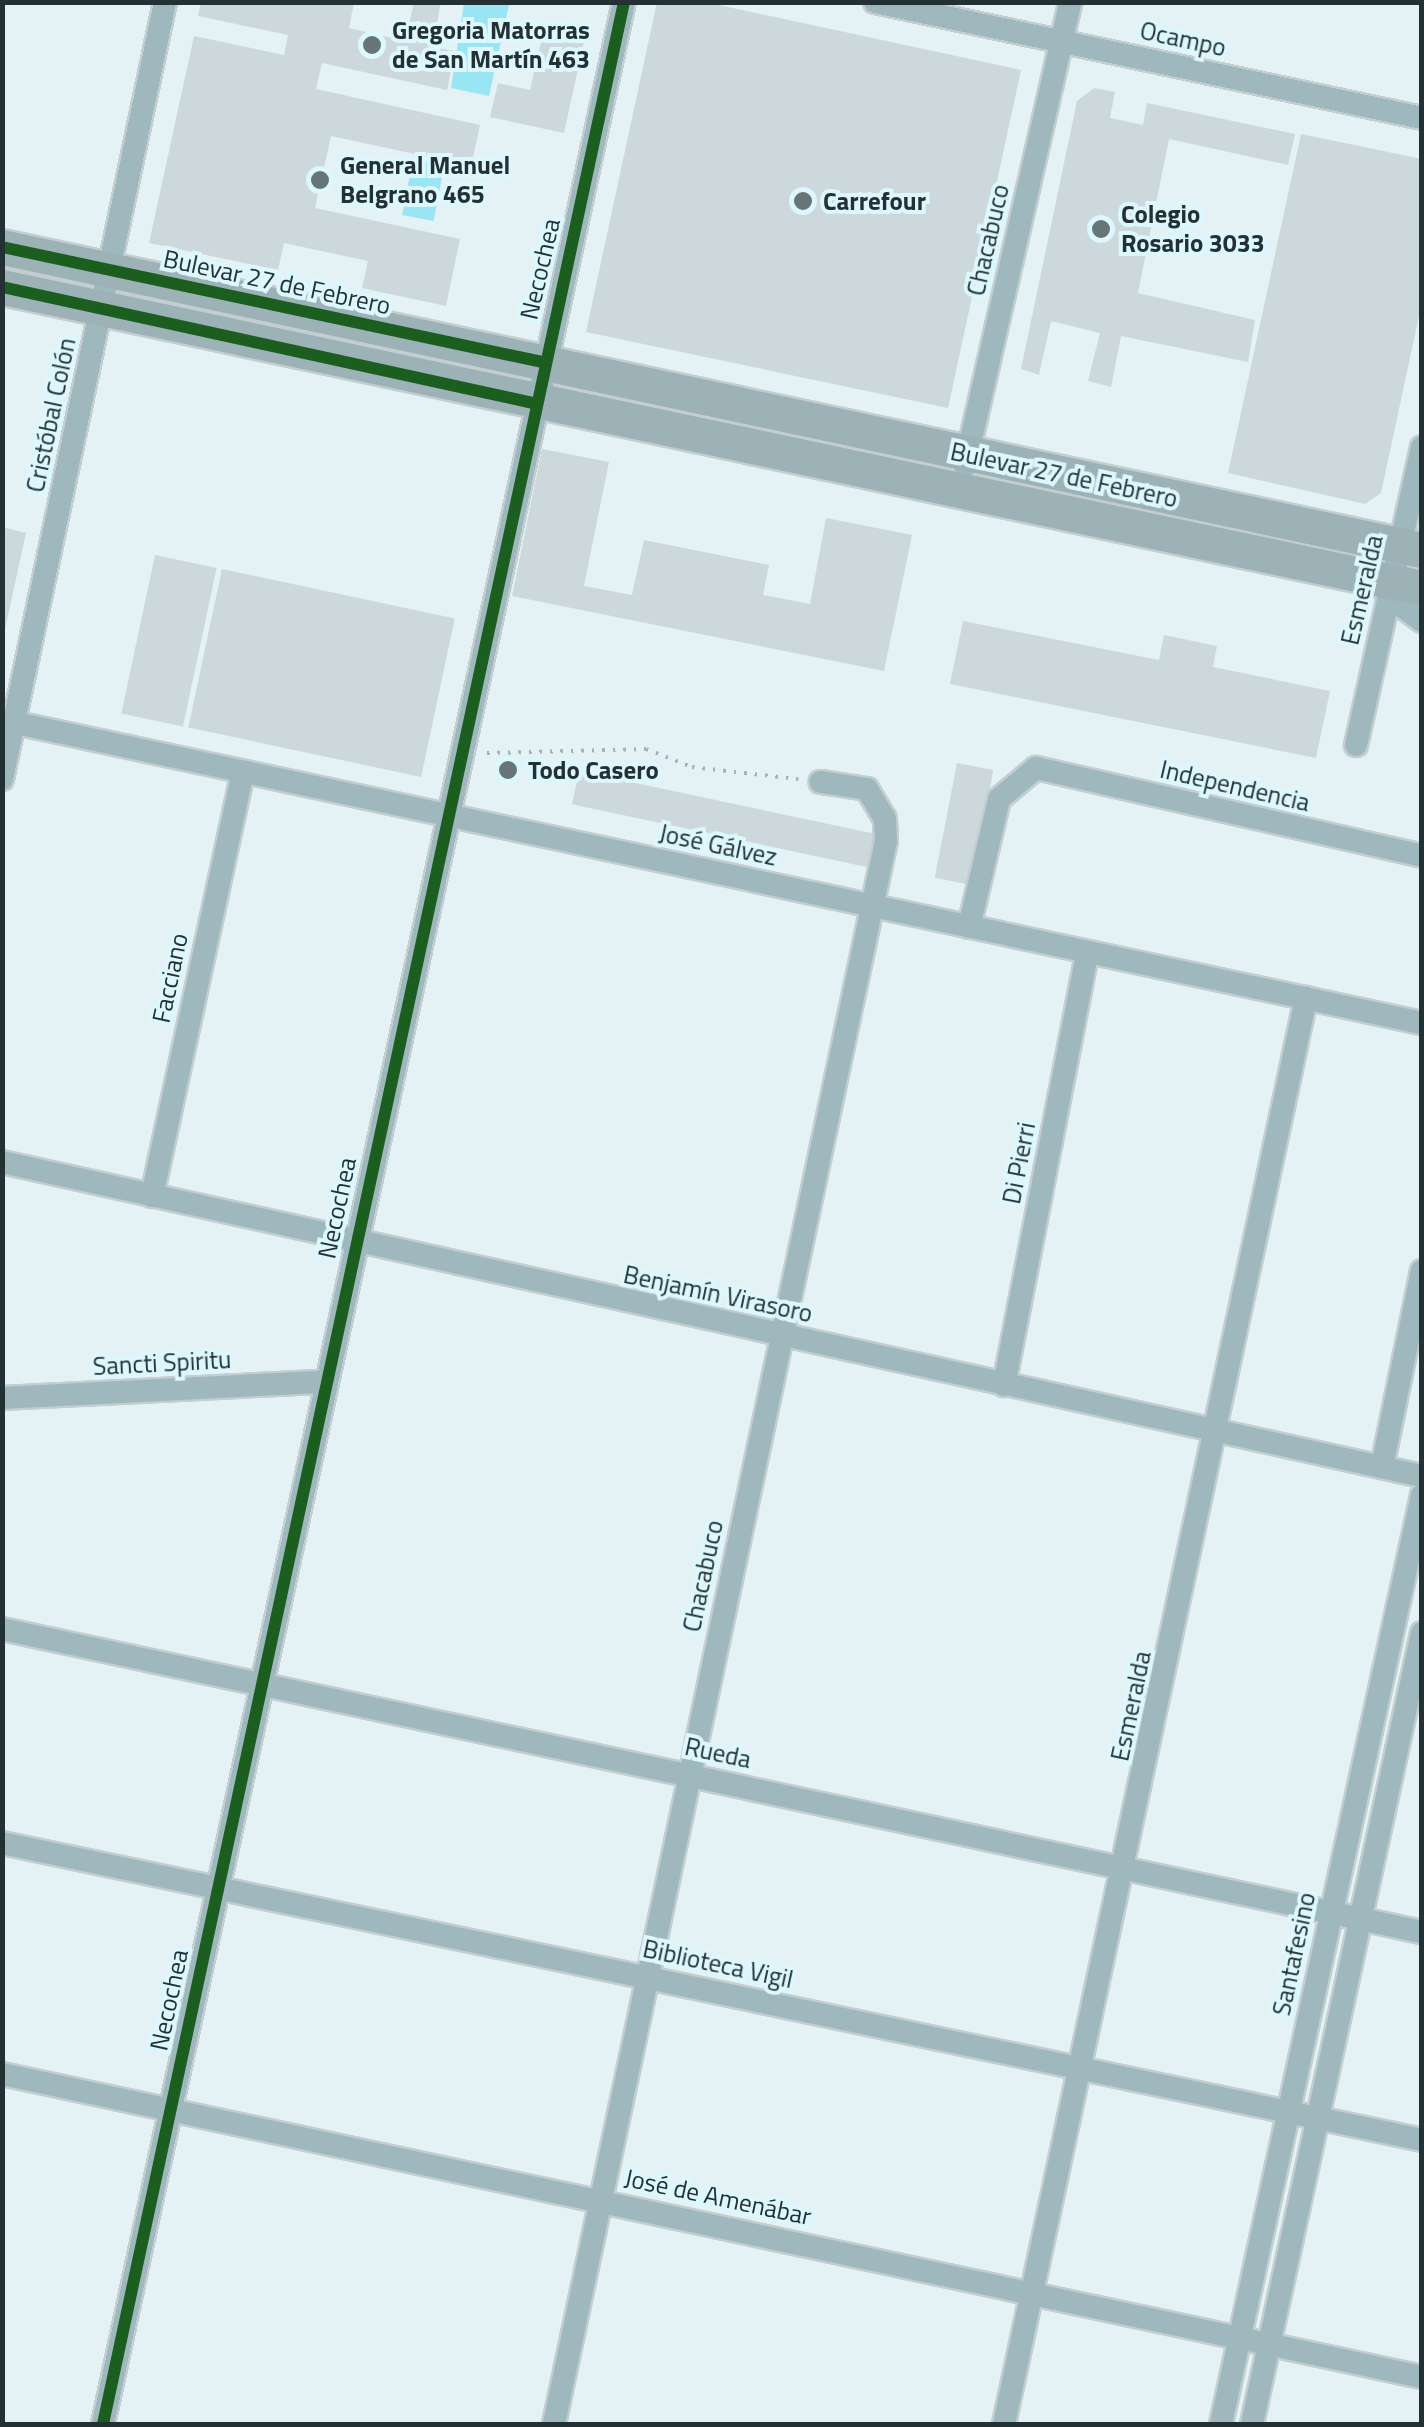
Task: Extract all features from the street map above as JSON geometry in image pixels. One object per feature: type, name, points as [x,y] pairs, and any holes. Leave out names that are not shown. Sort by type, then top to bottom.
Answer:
[{"type":"main road","name":"Bulevar 27 de Febrero","points":[[2,247],[542,362],[1400,589]]},
{"type":"main road","name":"Bulevar 27 de Febrero","points":[[2,288],[533,403],[1411,548]]},
{"type":"street","name":"Cristóbal Colón","points":[[2,780],[8,722],[165,2]]},
{"type":"street","name":"Necochea","points":[[102,2424],[444,814],[624,2]]},
{"type":"street","name":"Ocampo","points":[[874,2],[1422,118]]},
{"type":"street","name":"Chacabuco","points":[[964,472],[1070,2]]},
{"type":"street","name":"Esmeralda","points":[[1356,744],[1411,548],[1422,448]]},
{"type":"street","points":[[1400,589],[1422,620]]},
{"type":"street","name":"José Gálvez","points":[[8,722],[1422,1023]]},
{"type":"street","name":"Independencia","points":[[969,927],[1000,799],[1036,768],[1422,856]]},
{"type":"street","name":"Facciano","points":[[152,1196],[243,772]]},
{"type":"street","name":"Chacabuco","points":[[554,2424],[874,906],[885,819],[867,788],[821,782]]},
{"type":"street","name":"Di Pierri","points":[[1004,1385],[1087,952]]},
{"type":"street","name":"Esmeralda","points":[[1004,2424],[1306,998]]},
{"type":"street","name":"Benjamín Virasoro","points":[[2,1162],[1422,1476]]},
{"type":"street","points":[[1382,1467],[1422,1270]]},
{"type":"street","name":"Sancti Spiritu","points":[[2,1398],[323,1382]]},
{"type":"street","name":"Santafesino","points":[[1221,2424],[1422,1495]]},
{"type":"street","name":"Rueda","points":[[2,1628],[1422,1932]]},
{"type":"street","points":[[1252,2424],[1422,1634]]},
{"type":"street","name":"Biblioteca Vigil","points":[[2,1843],[1422,2140]]},
{"type":"street","name":"José de Amenábar","points":[[2,2074],[1422,2377]]},
{"type":"path","points":[[457,754],[646,749],[692,767],[821,782]]},
{"type":"shaded area","points":[[464,3],[509,5],[489,96],[451,88]]},
{"type":"shaded area","points":[[413,159],[444,165],[434,221],[402,215]]},
{"type":"building","name":"General Manuel Belgrano 465","points":[[201,2],[354,2],[349,28],[405,41],[414,2],[441,2],[432,47],[455,51],[447,90],[322,63],[316,89],[480,125],[471,166],[331,136],[315,208],[460,239],[446,306],[362,288],[368,261],[284,243],[278,270],[149,243],[194,36],[284,55],[288,35],[198,16]]},
{"type":"building","name":"Carrefour","points":[[657,2],[705,2],[1021,70],[948,408],[586,332]]},
{"type":"building","points":[[543,33],[584,42],[564,133],[490,117],[498,83],[530,90]]},
{"type":"building","name":"Colegio Rosario 3033","points":[[1094,88],[1115,92],[1110,118],[1143,125],[1147,103],[1295,134],[1288,165],[1169,139],[1138,293],[1255,320],[1248,362],[1121,336],[1111,387],[1088,381],[1100,333],[1051,321],[1039,375],[1021,369],[1077,101]]},
{"type":"building","points":[[1301,134],[1422,159],[1422,302],[1381,493],[1365,504],[1228,473]]},
{"type":"building","points":[[542,449],[609,462],[584,586],[632,595],[644,540],[769,565],[763,595],[810,604],[826,518],[912,535],[884,671],[512,596]]},
{"type":"building","points":[[2,527],[26,533],[4,634],[2,633]]},
{"type":"building","points":[[155,555],[217,568],[183,727],[121,713]]},
{"type":"building","points":[[222,569],[455,618],[421,777],[188,727]]},
{"type":"building","points":[[963,621],[1159,660],[1164,635],[1217,646],[1213,667],[1330,691],[1316,758],[950,684]]},
{"type":"building","points":[[957,763],[993,770],[971,885],[935,878]]},
{"type":"building","points":[[579,771],[878,835],[871,868],[572,804]]},
{"type":"cycle path","points":[[103,2424],[624,2]]},
{"type":"cycle path","points":[[2,247],[542,362]]},
{"type":"cycle path","points":[[2,287],[533,403]]},
{"type":"place","name":"Gregoria Matorras de San Martín 463","points":[[372,45]]},
{"type":"place","name":"General Manuel Belgrano 465","points":[[320,180]]},
{"type":"place","name":"Carrefour","points":[[803,201]]},
{"type":"place","name":"Colegio Rosario 3033","points":[[1101,229]]},
{"type":"place","name":"Todo Casero","points":[[508,770]]}]
